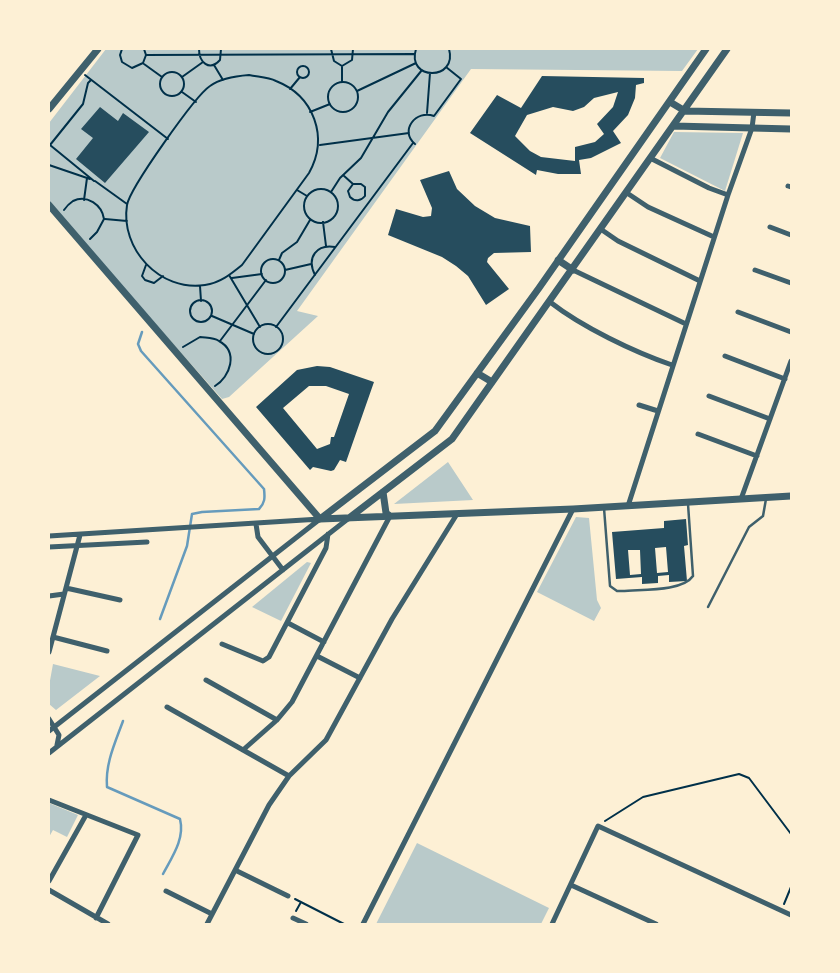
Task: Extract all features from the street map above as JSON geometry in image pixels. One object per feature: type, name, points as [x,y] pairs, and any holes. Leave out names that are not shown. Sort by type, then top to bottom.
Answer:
[{"type":"street","points":[[49,110],[98,49]]},
{"type":"street","points":[[49,731],[434,431],[477,374],[706,49]]},
{"type":"street","points":[[49,753],[452,439],[602,230],[728,49]]},
{"type":"street","points":[[670,102],[685,111],[791,113]]},
{"type":"street","points":[[628,506],[714,237],[752,128],[754,112]]},
{"type":"street","points":[[674,126],[791,129]]},
{"type":"street","points":[[652,159],[709,188],[728,195]]},
{"type":"street","points":[[627,193],[648,207],[714,237]]},
{"type":"street","points":[[49,205],[320,519]]},
{"type":"street","points":[[770,227],[791,235]]},
{"type":"street","points":[[602,230],[618,241],[700,281]]},
{"type":"street","points":[[558,260],[573,270],[686,324]]},
{"type":"street","points":[[755,270],[791,284]]},
{"type":"street","points":[[550,302],[565,313],[653,359],[672,366]]},
{"type":"street","points":[[738,312],[791,332]]},
{"type":"street","points":[[725,356],[785,379]]},
{"type":"street","points":[[741,499],[791,362]]},
{"type":"street","points":[[477,374],[492,382]]},
{"type":"street","points":[[709,396],[770,419]]},
{"type":"street","points":[[640,405],[658,411]]},
{"type":"street","points":[[698,434],[757,456]]},
{"type":"street","points":[[382,492],[386,512],[390,516]]},
{"type":"street","points":[[49,536],[320,519],[574,509],[791,496]]},
{"type":"street","points":[[363,924],[574,509]]},
{"type":"street","points":[[207,924],[237,871],[269,805],[289,776],[326,740],[392,619],[458,514]]},
{"type":"street","points":[[243,750],[277,720],[292,702],[390,516]]},
{"type":"street","points":[[256,524],[258,537],[282,570]]},
{"type":"street","points":[[222,644],[263,661],[269,656],[326,548],[328,534]]},
{"type":"street","points":[[49,652],[79,545],[80,535]]},
{"type":"street","points":[[49,547],[147,542]]},
{"type":"street","points":[[66,588],[120,600]]},
{"type":"street","points":[[49,596],[64,594]]},
{"type":"street","points":[[288,622],[324,642]]},
{"type":"street","points":[[53,637],[107,651]]},
{"type":"street","points":[[317,656],[360,678]]},
{"type":"street","points":[[206,680],[277,720]]},
{"type":"street","points":[[167,707],[289,776]]},
{"type":"street","points":[[49,719],[60,738],[55,748]]},
{"type":"street","points":[[49,800],[138,835],[96,918]]},
{"type":"street","points":[[49,881],[86,814]]},
{"type":"street","points":[[552,924],[598,826],[791,915]]},
{"type":"street","points":[[237,871],[288,896]]},
{"type":"street","points":[[570,885],[656,924]]},
{"type":"street","points":[[49,890],[108,924]]},
{"type":"street","points":[[166,891],[212,914]]},
{"type":"street","points":[[293,918],[306,924]]},
{"type":"lane","points":[[708,606],[749,526],[763,516],[766,498]]},
{"type":"lane","points":[[604,507],[610,586],[616,591],[622,591],[682,586],[693,576],[688,502]]},
{"type":"path","points":[[122,49],[120,58],[125,65],[132,68],[143,63],[146,55],[144,49]]},
{"type":"path","points":[[199,49],[199,54],[206,65],[214,65],[220,60],[221,49]]},
{"type":"path","points":[[331,49],[334,61],[342,66],[349,64],[353,49]]},
{"type":"path","points":[[416,49],[414,54],[416,63],[422,70],[430,74],[446,67],[450,56],[449,49]]},
{"type":"path","points":[[146,55],[414,54]]},
{"type":"path","points":[[182,77],[203,62]]},
{"type":"path","points":[[143,63],[162,77]]},
{"type":"path","points":[[357,91],[416,63]]},
{"type":"path","points":[[214,65],[223,80]]},
{"type":"path","points":[[342,66],[342,82]]},
{"type":"path","points":[[290,89],[300,77],[307,76],[309,70],[307,67],[298,68],[297,72],[300,77]]},
{"type":"path","points":[[276,327],[414,143],[409,133],[411,122],[415,117],[427,113],[434,116],[461,79],[446,67]]},
{"type":"path","points":[[331,192],[343,175],[361,158],[388,112],[422,70]]},
{"type":"path","points":[[79,71],[168,138]]},
{"type":"path","points":[[174,72],[182,77],[184,85],[182,92],[175,96],[163,92],[160,85],[162,77],[174,72]]},
{"type":"path","points":[[427,113],[430,74]]},
{"type":"path","points":[[230,277],[251,253],[297,190],[317,158],[319,145],[318,127],[310,112],[290,89],[276,80],[250,75],[230,76],[209,86],[168,138],[134,187],[128,204],[127,229],[135,253],[146,265],[163,276],[185,285],[200,285],[230,277],[262,274]]},
{"type":"path","points":[[91,80],[88,83],[82,104],[50,145],[94,181],[128,204]]},
{"type":"path","points":[[342,82],[350,84],[357,91],[357,101],[348,111],[339,111],[330,104],[329,92],[336,84],[342,82]]},
{"type":"path","points":[[182,92],[196,102]]},
{"type":"path","points":[[310,112],[330,104]]},
{"type":"path","points":[[319,145],[409,133]]},
{"type":"path","points":[[49,165],[94,181]]},
{"type":"path","points":[[343,175],[353,184],[363,185],[365,196]]},
{"type":"path","points":[[84,200],[86,178]]},
{"type":"path","points":[[353,184],[348,191],[352,199],[360,200],[365,196]]},
{"type":"path","points":[[320,189],[331,192],[337,200],[337,211],[331,219],[322,222],[311,219],[304,210],[307,196],[320,189]]},
{"type":"path","points":[[297,190],[307,196]]},
{"type":"path","points":[[365,196],[371,199]]},
{"type":"path","points":[[58,215],[72,201],[84,200],[100,206],[104,219],[97,232],[85,245]]},
{"type":"path","points":[[104,219],[127,221]]},
{"type":"path","points":[[278,260],[282,253],[297,242],[311,219]]},
{"type":"path","points":[[322,222],[326,246]]},
{"type":"path","points":[[315,275],[311,264],[316,251],[326,246],[335,247]]},
{"type":"path","points":[[271,259],[278,260],[285,270],[281,280],[273,283],[266,280],[262,274],[264,263],[271,259]]},
{"type":"path","points":[[285,270],[311,264]]},
{"type":"path","points":[[146,265],[142,276],[149,284],[154,283],[163,276]]},
{"type":"path","points":[[230,277],[260,327]]},
{"type":"path","points":[[220,341],[266,280]]},
{"type":"path","points":[[200,285],[201,301]]},
{"type":"path","points":[[201,301],[210,306],[212,316],[203,322],[193,319],[190,309],[194,303],[201,301]]},
{"type":"path","points":[[212,316],[254,334]]},
{"type":"path","points":[[267,325],[276,327],[282,334],[282,344],[272,354],[258,350],[254,342],[254,334],[260,327],[267,325]]},
{"type":"path","points":[[177,353],[190,342],[200,337],[220,341],[228,352],[231,367],[227,376],[208,390]]},
{"type":"path","points":[[598,826],[643,796],[739,774],[749,778],[791,834]]},
{"type":"path","points":[[781,910],[791,888]]},
{"type":"path","points":[[288,896],[344,924]]},
{"type":"path","points":[[293,918],[300,902]]},
{"type":"shaded area","points":[[106,49],[698,49],[682,71],[471,69],[297,311],[318,316],[229,397],[222,399],[49,204],[49,123]]},
{"type":"shaded area","points":[[674,132],[743,133],[725,191],[660,158]]},
{"type":"shaded area","points":[[448,462],[473,500],[394,504]]},
{"type":"shaded area","points":[[576,517],[589,518],[597,600],[601,608],[594,621],[537,592]]},
{"type":"shaded area","points":[[307,562],[311,563],[281,621],[252,607]]},
{"type":"shaded area","points":[[53,664],[100,676],[56,710],[49,704],[49,686]]},
{"type":"shaded area","points":[[49,803],[78,815],[67,837],[53,830],[49,837]]},
{"type":"shaded area","points":[[417,843],[549,908],[541,924],[376,924]]},
{"type":"building","points":[[542,76],[644,78],[644,83],[636,85],[635,98],[628,115],[613,131],[621,143],[591,158],[579,160],[581,174],[558,174],[537,170],[536,175],[470,133],[497,95],[521,108]],"holes":[[[618,92],[613,107],[597,124],[604,134],[595,142],[575,147],[575,161],[541,157],[530,151],[515,136],[527,115],[553,107],[573,111],[584,107],[594,98]]]},
{"type":"building","points":[[100,107],[118,121],[123,113],[149,132],[105,183],[76,159],[93,138],[81,129]]},
{"type":"building","points":[[449,171],[457,189],[475,206],[495,218],[530,226],[531,252],[494,253],[488,258],[487,262],[509,289],[486,305],[468,276],[456,266],[442,257],[388,235],[396,209],[423,217],[431,216],[432,208],[420,180]]},
{"type":"building","points":[[317,366],[330,367],[374,382],[346,462],[340,460],[334,470],[313,467],[310,470],[256,407],[297,370]],"holes":[[[309,386],[326,386],[349,394],[334,437],[331,437],[330,444],[317,449],[283,408]]]},
{"type":"building","points":[[686,519],[688,545],[684,546],[687,581],[669,582],[669,575],[658,576],[658,583],[642,584],[642,577],[616,579],[612,532],[664,528],[664,521]],"holes":[[[666,547],[668,572],[657,573],[655,548]],[[628,550],[640,550],[641,574],[630,575]]]},
{"type":"waterway","points":[[142,332],[138,344],[141,351],[264,489],[264,498],[259,509],[192,514],[187,546],[160,619]]},
{"type":"waterway","points":[[123,721],[109,762],[107,787],[180,819],[181,834],[179,841],[163,874]]}]
